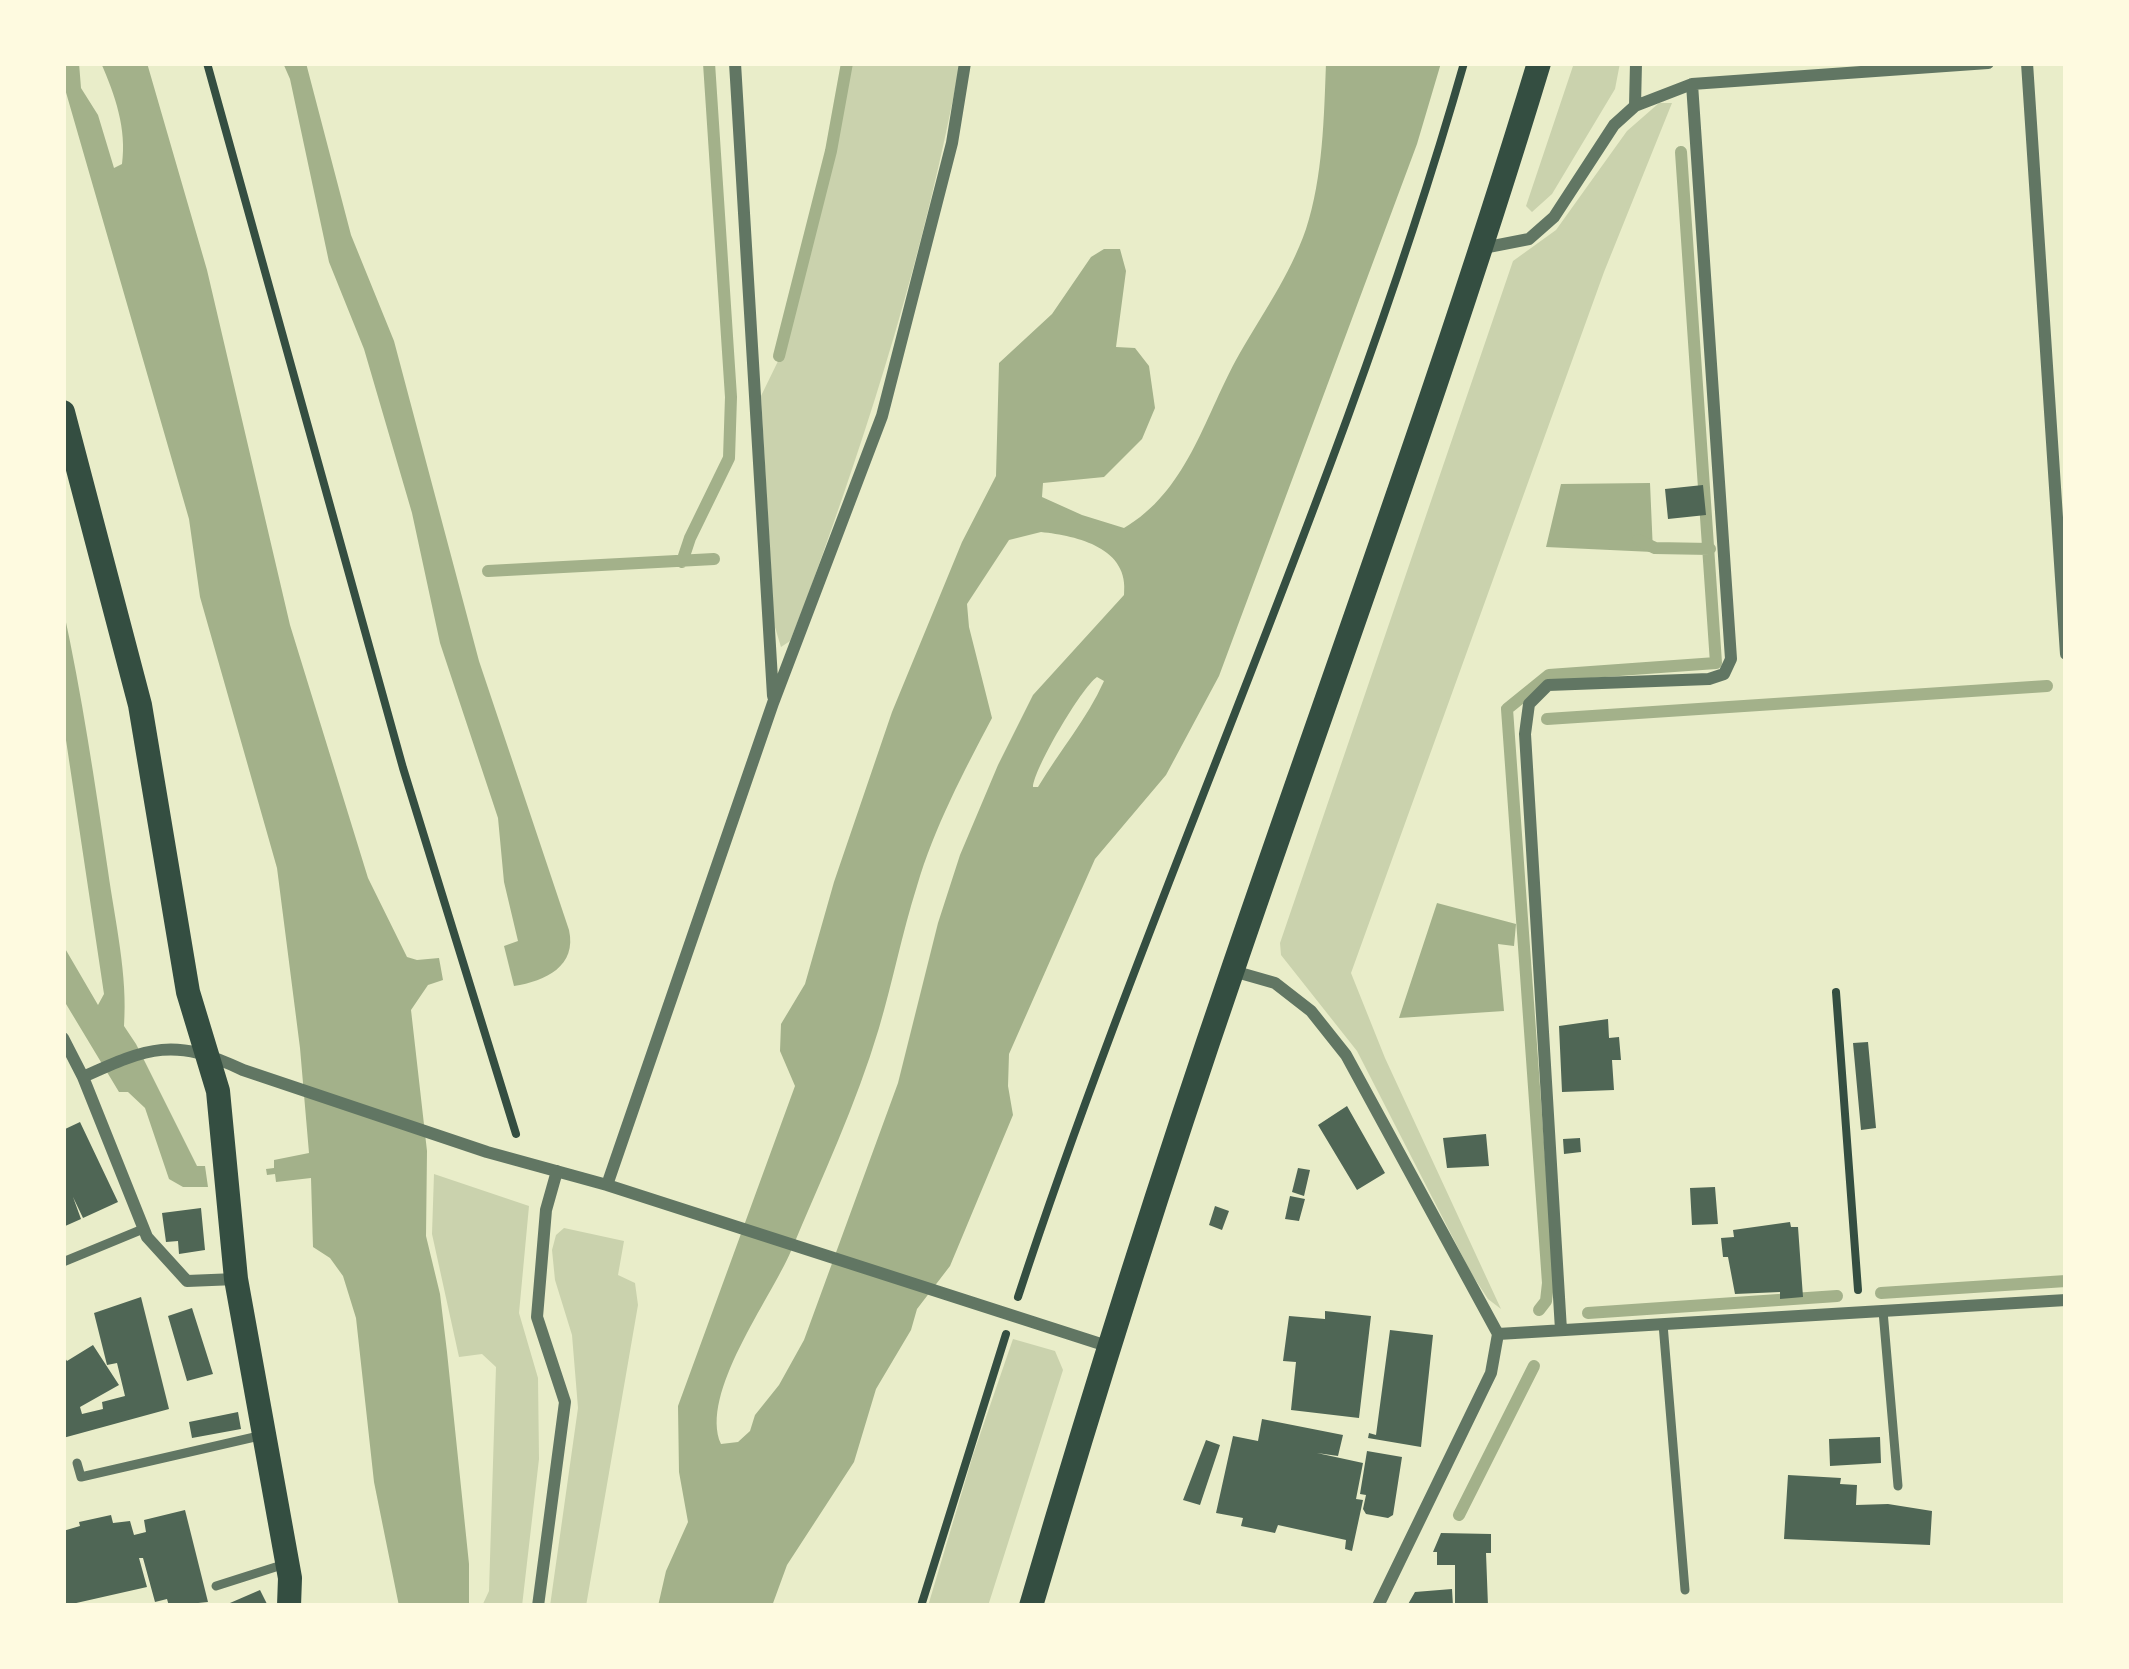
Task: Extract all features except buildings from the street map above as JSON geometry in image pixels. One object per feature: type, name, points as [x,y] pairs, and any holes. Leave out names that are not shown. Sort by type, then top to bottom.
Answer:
[{"type":"main road","points":[[1031,1606],[1107,1346],[1483,248],[1539,63]]},
{"type":"main road","points":[[63,412],[140,705],[188,992],[218,1091],[236,1279],[288,1563],[289,1606]]},
{"type":"street","points":[[735,63],[773,703]]},
{"type":"street","points":[[607,1185],[773,703],[882,416],[952,143],[965,63]]},
{"type":"street","points":[[1635,106],[1636,63]]},
{"type":"street","points":[[1483,248],[1529,238],[1555,217],[1613,125],[1635,106],[1692,84],[1988,63]]},
{"type":"street","points":[[2027,63],[2066,654]]},
{"type":"street","points":[[1562,1330],[1525,734],[1529,704],[1548,685],[1709,679],[1724,674],[1731,659],[1692,84]]},
{"type":"street","points":[[1232,971],[1275,983],[1312,1011],[1346,1055],[1498,1334],[1491,1373],[1378,1606]]},
{"type":"street","points":[[63,1038],[143,1228],[168,1264],[187,1281],[236,1279]]},
{"type":"street","points":[[83,1077],[147,1050],[207,1053],[243,1070],[487,1152],[607,1185],[1107,1346]]},
{"type":"street","points":[[538,1606],[565,1402],[537,1317],[546,1210],[557,1171]]},
{"type":"street","points":[[1498,1334],[2066,1300]]},
{"type":"lane","points":[[63,1262],[143,1228]]},
{"type":"lane","points":[[1883,1311],[1898,1486]]},
{"type":"lane","points":[[1663,1324],[1684,1590]]},
{"type":"lane","points":[[77,1463],[81,1478],[264,1435]]},
{"type":"lane","points":[[216,1586],[288,1563]]},
{"type":"path","points":[[207,63],[403,768],[526,1163]]},
{"type":"path","points":[[1017,1303],[1365,363],[1464,63]]},
{"type":"path","points":[[1836,992],[1860,1312]]},
{"type":"path","points":[[921,1606],[1010,1324]]},
{"type":"shaded area","points":[[63,63],[79,63],[81,88],[98,115],[114,168],[122,164],[121,125],[101,63],[147,63],[207,270],[290,625],[368,878],[407,957],[439,958],[443,980],[428,985],[411,1010],[427,1151],[426,1236],[447,1352],[469,1564],[469,1606],[399,1606],[374,1482],[356,1318],[343,1276],[330,1258],[313,1247],[311,1178],[276,1182],[275,1174],[267,1175],[274,1160],[309,1153],[277,868],[200,597],[189,519],[63,82]]},
{"type":"shaded area","points":[[283,63],[306,63],[351,235],[394,341],[479,661],[569,930],[564,962],[548,976],[526,984],[514,986],[504,946],[518,941],[504,882],[498,818],[440,643],[412,513],[364,349],[329,262]]},
{"type":"shaded area","points":[[849,63],[960,63],[930,201],[875,400],[807,598],[790,641],[781,647],[774,624],[761,396],[781,355],[834,149]]},
{"type":"shaded area","points":[[1326,63],[1441,63],[1417,144],[1219,676],[1166,775],[1095,859],[1009,1054],[1013,1115],[950,1266],[917,1309],[911,1330],[876,1389],[854,1462],[787,1565],[772,1606],[658,1606],[666,1571],[688,1522],[679,1472],[678,1406],[795,1086],[780,1051],[781,1024],[805,984],[892,712],[962,542],[996,476],[999,363],[1052,314],[1091,257],[1104,249],[1120,249],[1126,271],[1116,347],[1135,348],[1149,366],[1155,408],[1142,439],[1104,477],[1043,483],[1042,497],[1124,528],[1145,513],[1191,453],[1306,229],[1322,147]],"holes":[[[1041,532],[1085,541],[1110,555],[1124,579],[1124,595],[1033,695],[998,765],[960,855],[898,1083],[804,1340],[779,1385],[755,1415],[750,1431],[738,1442],[721,1444],[717,1423],[728,1374],[791,1251],[849,1113],[879,1028],[924,864],[992,718],[967,604],[1009,540]],[[1097,677],[1104,681],[1090,708],[1038,787],[1033,787],[1059,729]]]},
{"type":"shaded area","points":[[1574,63],[1620,63],[1615,89],[1552,194],[1532,212],[1526,206]]},
{"type":"shaded area","points":[[1659,103],[1672,103],[1604,272],[1351,973],[1385,1058],[1501,1309],[1471,1273],[1357,1051],[1281,955],[1280,943],[1513,261],[1556,230],[1627,131]]},
{"type":"shaded area","points":[[1650,483],[1653,552],[1546,547],[1561,484]]},
{"type":"shaded area","points":[[63,608],[120,948],[124,1026],[197,1166],[205,1166],[208,1187],[183,1187],[169,1179],[145,1108],[128,1092],[119,1092],[63,999],[63,945],[98,1005],[104,994],[63,720]]},
{"type":"shaded area","points":[[1437,903],[1516,924],[1514,946],[1498,944],[1504,1011],[1399,1018]]},
{"type":"shaded area","points":[[434,1174],[529,1206],[519,1313],[538,1378],[539,1459],[522,1606],[482,1606],[489,1591],[496,1367],[482,1354],[459,1357],[432,1234]]},
{"type":"shaded area","points":[[564,1228],[624,1241],[618,1275],[635,1283],[638,1305],[586,1606],[550,1606],[578,1408],[572,1335],[555,1280],[552,1250],[556,1235]]},
{"type":"shaded area","points":[[1013,1339],[1055,1351],[1063,1370],[988,1606],[928,1606],[973,1455]]},
{"type":"waterway","points":[[682,562],[729,458],[731,397],[709,63]]},
{"type":"waterway","points":[[779,356],[831,151],[847,63]]},
{"type":"waterway","points":[[1539,1310],[1546,1301],[1548,1283],[1507,709],[1549,675],[1716,663],[1681,152]]},
{"type":"waterway","points":[[1638,540],[1655,548],[1710,549]]},
{"type":"waterway","points":[[488,571],[714,559]]},
{"type":"waterway","points":[[1547,719],[2047,686]]},
{"type":"waterway","points":[[1881,1293],[2066,1281]]},
{"type":"waterway","points":[[1588,1313],[1837,1296]]},
{"type":"waterway","points":[[1459,1515],[1534,1366]]}]
